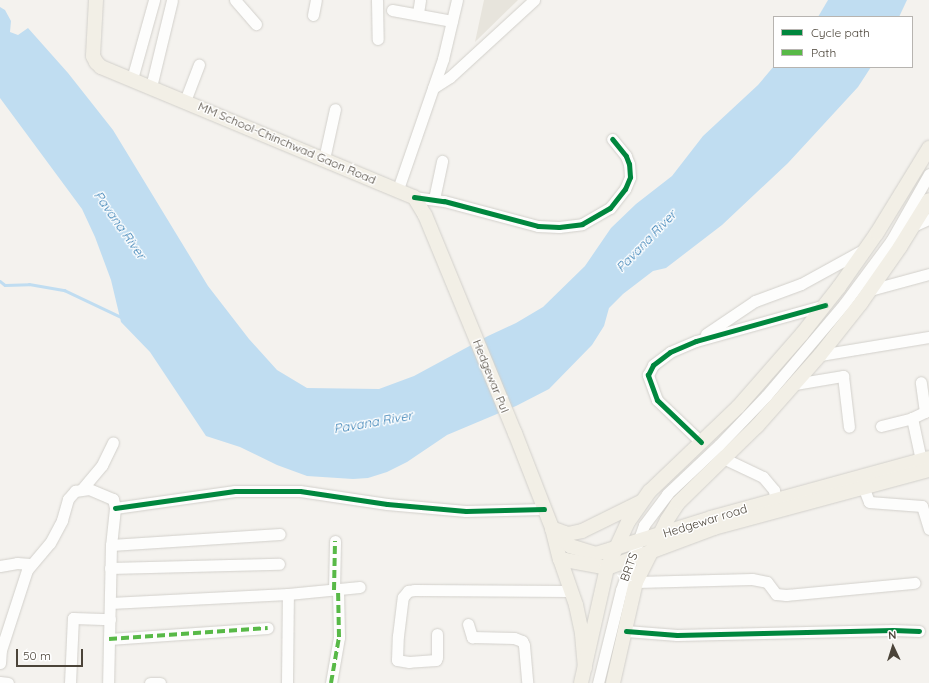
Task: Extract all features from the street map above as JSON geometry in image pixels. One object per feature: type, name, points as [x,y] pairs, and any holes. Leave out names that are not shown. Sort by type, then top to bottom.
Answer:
[{"type":"main road","name":"MM School-Chinchwad Gaon Road","points":[[96,0],[93,56],[101,67],[151,86],[414,197]]},
{"type":"main road","points":[[581,683],[607,568],[628,522],[650,490],[738,407],[825,304],[865,249],[929,148]]},
{"type":"main road","name":"Hedgewar Pul","points":[[414,197],[425,215],[515,433],[552,528]]},
{"type":"main road","points":[[560,559],[607,568],[652,551],[678,503],[757,426],[820,355],[870,290],[929,200]]},
{"type":"main road","name":"Hedgewar road","points":[[552,528],[570,546],[596,554],[659,536],[711,518],[776,506],[862,483],[926,462]]},
{"type":"main road","points":[[552,528],[568,534],[582,531],[642,502]]},
{"type":"main road","name":"Hedgewar road","points":[[613,683],[636,582],[652,551],[776,506]]},
{"type":"main road","points":[[552,528],[582,634],[585,668]]},
{"type":"street","points":[[132,79],[154,0]]},
{"type":"street","points":[[151,86],[172,0]]},
{"type":"street","points":[[235,0],[256,24]]},
{"type":"street","points":[[313,15],[316,0]]},
{"type":"street","points":[[377,0],[378,39]]},
{"type":"street","points":[[418,13],[420,0]]},
{"type":"street","points":[[398,189],[433,88],[457,0]]},
{"type":"street","points":[[433,88],[450,77],[534,0]]},
{"type":"street","points":[[392,10],[418,13],[452,21]]},
{"type":"street","points":[[185,101],[199,65]]},
{"type":"street","points":[[324,158],[335,109]]},
{"type":"street","points":[[414,197],[434,199],[538,226],[559,227],[582,224],[610,208],[625,189],[630,178],[629,164],[626,156],[612,140]]},
{"type":"street","points":[[434,199],[442,161]]},
{"type":"street","name":"BRTS","points":[[598,683],[621,590],[644,525],[667,494],[719,445],[766,396],[844,304],[891,241],[929,174]]},
{"type":"street","points":[[913,226],[929,220]]},
{"type":"street","points":[[696,341],[755,301],[801,284],[865,249]]},
{"type":"street","points":[[870,290],[929,274]]},
{"type":"street","points":[[701,442],[657,400],[648,375],[653,365],[670,352],[696,341],[825,304]]},
{"type":"street","points":[[820,355],[929,337]]},
{"type":"street","points":[[795,384],[843,376],[849,427]]},
{"type":"street","points":[[881,426],[912,418],[926,412],[922,382]]},
{"type":"street","points":[[912,418],[926,462]]},
{"type":"street","points":[[82,489],[102,465],[113,442]]},
{"type":"street","points":[[723,458],[763,476],[774,490],[776,506]]},
{"type":"street","points":[[862,483],[869,502],[922,506],[929,529]]},
{"type":"street","points":[[0,663],[1,650],[30,564],[50,542],[62,520],[68,499],[75,491],[89,489],[113,499],[115,508],[110,568],[108,683]]},
{"type":"street","points":[[115,508],[235,491],[300,491],[387,504],[466,511],[544,509]]},
{"type":"street","points":[[111,545],[280,534]]},
{"type":"street","points":[[331,683],[339,637],[335,541]]},
{"type":"street","points":[[0,566],[17,563],[30,564]]},
{"type":"street","points":[[110,568],[279,564]]},
{"type":"street","points":[[636,582],[752,579],[763,580],[767,582],[776,594],[786,595],[914,583]]},
{"type":"street","points":[[110,603],[288,594],[360,587]]},
{"type":"street","points":[[437,634],[436,660],[409,662],[397,660],[398,636],[403,597],[408,591],[571,591]]},
{"type":"street","points":[[287,683],[288,594]]},
{"type":"street","points":[[70,683],[72,618],[110,619]]},
{"type":"street","points":[[468,624],[472,637],[514,638],[522,641],[524,645],[527,683]]},
{"type":"street","points":[[109,639],[268,628]]},
{"type":"street","points":[[626,631],[677,635],[893,630],[919,631]]},
{"type":"street","points":[[0,682],[8,683]]},
{"type":"street","points":[[150,683],[160,683]]},
{"type":"shaded area","points":[[484,0],[518,0],[475,42]]},
{"type":"water","points":[[828,0],[907,0],[899,16],[819,16]]},
{"type":"water","name":"Pavana River","points":[[0,7],[5,10],[11,21],[10,32],[18,35],[28,28],[68,73],[113,130],[208,286],[249,339],[277,370],[307,388],[379,389],[414,376],[488,336],[516,323],[543,307],[585,266],[611,228],[636,204],[672,176],[703,136],[758,85],[773,67],[870,68],[858,87],[788,163],[722,225],[666,268],[653,271],[623,294],[609,308],[604,326],[592,345],[549,389],[516,406],[447,435],[407,462],[387,472],[368,478],[353,479],[307,476],[277,465],[240,447],[206,436],[150,352],[121,322],[111,280],[95,237],[82,209],[0,98]]},
{"type":"waterway","points":[[0,281],[5,285],[29,284],[64,290],[121,317]]},
{"type":"marked path","points":[[334,590],[335,541]]},
{"type":"marked path","points":[[331,683],[339,637],[338,589]]},
{"type":"marked path","points":[[109,639],[268,628]]},
{"type":"cycle path","points":[[414,197],[444,201],[538,226],[559,227],[582,224],[610,208],[625,189],[630,177],[629,164],[626,156],[612,139]]},
{"type":"cycle path","points":[[701,442],[657,400],[648,375],[653,365],[670,352],[696,341],[825,305]]},
{"type":"cycle path","points":[[115,508],[235,491],[300,491],[387,504],[466,511],[544,509]]},
{"type":"cycle path","points":[[626,631],[677,635],[893,630],[919,631]]}]
